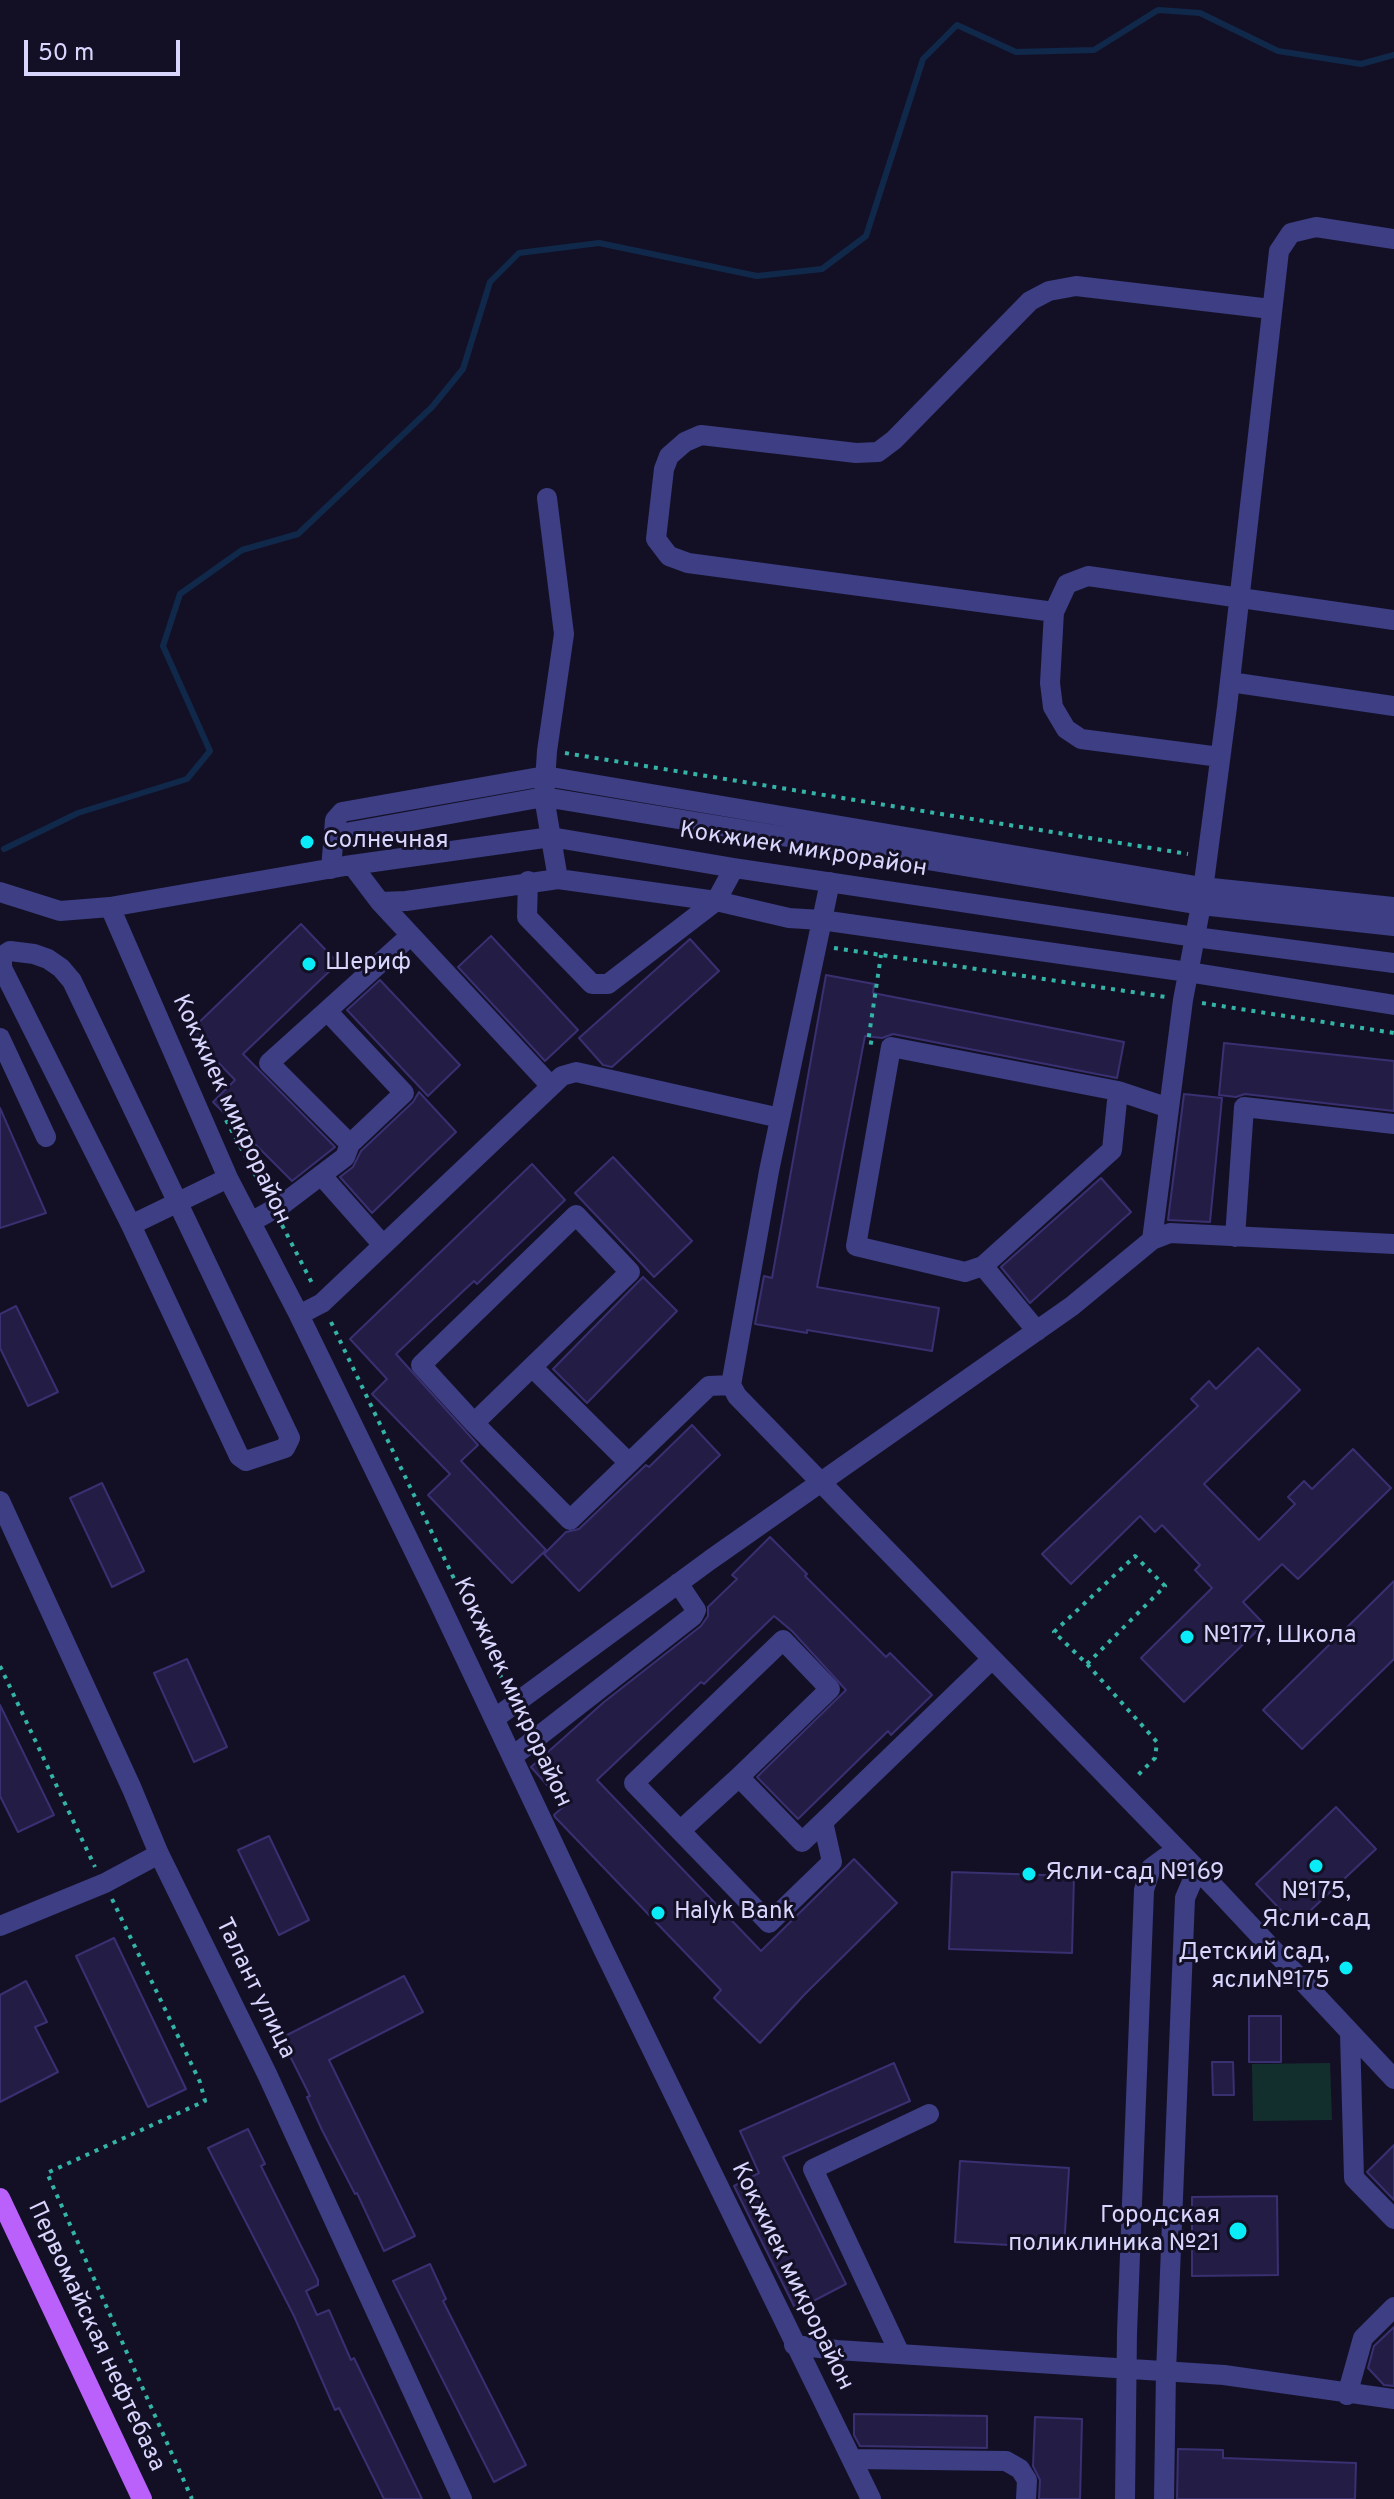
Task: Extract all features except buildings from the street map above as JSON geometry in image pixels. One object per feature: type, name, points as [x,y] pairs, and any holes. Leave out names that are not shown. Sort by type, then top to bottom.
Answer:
[{"type":"main road","name":"Первомайская нефтебаза","points":[[0,2198],[142,2499]]},
{"type":"street","points":[[1152,1240],[1183,1000],[1202,896],[1230,682],[1279,251],[1291,233],[1316,227],[1394,239]]},
{"type":"street","points":[[1054,612],[688,563],[669,556],[656,539],[664,469],[669,456],[685,442],[701,435],[856,453],[878,452],[894,440],[1030,301],[1049,291],[1076,286],[1271,309]]},
{"type":"street","points":[[547,498],[564,634],[547,751],[544,797],[558,879]]},
{"type":"street","points":[[1220,757],[1081,739],[1066,729],[1053,707],[1050,683],[1054,612],[1067,584],[1088,576],[1394,620]]},
{"type":"street","points":[[1230,682],[1394,706]]},
{"type":"street","points":[[331,869],[335,820],[342,812],[545,776],[1202,896],[1394,907]]},
{"type":"street","points":[[334,835],[544,797],[1394,926]]},
{"type":"street","name":"Кокжиек микрорайон","points":[[0,892],[60,911],[110,907],[352,865],[551,837],[734,868],[1195,937],[1394,963]]},
{"type":"street","points":[[352,865],[410,936],[551,1086]]},
{"type":"street","points":[[528,881],[527,917],[592,984],[608,984],[716,901],[734,868]]},
{"type":"street","points":[[380,902],[558,879],[716,901],[789,918],[1188,972],[1394,1005]]},
{"type":"street","points":[[830,882],[780,1118],[731,1385],[737,1396],[1191,1863],[1350,2034],[1390,2068]]},
{"type":"street","name":"Кокжиек микрорайон","points":[[110,907],[228,1178],[299,1315],[871,2499]]},
{"type":"street","points":[[350,1144],[269,1063],[410,936]]},
{"type":"street","points":[[15,951],[48,959],[72,981],[290,1438],[285,1448],[246,1461],[239,1456],[131,1225],[2,968],[0,963],[5,953],[15,951]]},
{"type":"street","points":[[251,1222],[345,1157],[350,1144],[404,1093],[327,1011]]},
{"type":"street","points":[[0,1038],[46,1137]]},
{"type":"street","points":[[1118,1091],[1112,1150],[983,1266],[965,1272],[856,1246],[891,1047],[1118,1091],[1169,1108]]},
{"type":"street","points":[[299,1315],[322,1303],[562,1076],[576,1072],[780,1118]]},
{"type":"street","points":[[1235,1237],[1244,1107],[1394,1124]]},
{"type":"street","points":[[321,1175],[383,1245]]},
{"type":"street","points":[[131,1225],[228,1178]]},
{"type":"street","points":[[474,1423],[630,1272],[576,1215],[421,1365],[474,1423],[570,1520],[709,1386],[731,1385]]},
{"type":"street","points":[[494,1719],[678,1583],[1072,1306],[1152,1240],[1170,1233],[1394,1244]]},
{"type":"street","points":[[983,1266],[1037,1331]]},
{"type":"street","points":[[532,1367],[628,1462]]},
{"type":"street","name":"Талант улица","points":[[0,1501],[159,1854],[267,2074],[462,2499]]},
{"type":"street","points":[[512,1757],[693,1616],[696,1610],[678,1583]]},
{"type":"street","points":[[680,1831],[830,1689],[783,1640],[634,1783],[680,1831],[769,1923],[832,1862],[823,1822]]},
{"type":"street","points":[[739,1777],[802,1842],[992,1659]]},
{"type":"street","points":[[0,1926],[105,1883],[159,1854]]},
{"type":"street","points":[[1125,2499],[1126,2369],[1144,1890],[1151,1868],[1166,1857],[1191,1863]]},
{"type":"street","points":[[1164,2499],[1166,2372],[1185,1898],[1191,1863]]},
{"type":"street","points":[[1350,2034],[1354,2178],[1394,2219]]},
{"type":"street","points":[[900,2354],[813,2169],[929,2114]]},
{"type":"street","points":[[1347,2395],[1363,2338],[1394,2307]]},
{"type":"street","points":[[794,2345],[1224,2375],[1347,2395],[1394,2399]]},
{"type":"street","points":[[852,2459],[1006,2461],[1020,2469],[1027,2480],[1026,2499]]},
{"type":"path","points":[[547,751],[1206,857]]},
{"type":"path","points":[[816,945],[1394,1033]]},
{"type":"path","points":[[881,955],[868,1042],[891,1047]]},
{"type":"path","points":[[205,1124],[224,1118],[230,1123],[322,1303],[514,1704]]},
{"type":"path","points":[[1087,1664],[1165,1586],[1135,1556],[1054,1632],[1157,1742],[1155,1758],[1121,1792]]},
{"type":"path","points":[[0,1666],[200,2082],[205,2101],[47,2173],[192,2499]]},
{"type":"green space","points":[[1330,2063],[1332,2120],[1253,2121],[1252,2064]]},
{"type":"waterway","points":[[4,849],[78,813],[187,779],[210,751],[163,646],[180,594],[242,550],[298,534],[432,407],[463,369],[490,282],[519,253],[599,243],[757,276],[822,269],[866,236],[923,59],[957,25],[1016,52],[1094,50],[1158,10],[1200,13],[1278,51],[1361,64],[1394,55]]},
{"type":"place","name":"Солнечная","points":[[307,842]]},
{"type":"place","name":"Шериф","points":[[309,964]]},
{"type":"place","name":"№177, Школа","points":[[1187,1637]]},
{"type":"place","name":"№175, Ясли-сад","points":[[1316,1866]]},
{"type":"place","name":"Ясли-сад №169","points":[[1029,1874]]},
{"type":"place","name":"Halyk Bank","points":[[658,1913]]},
{"type":"place","name":"Детский сад, ясли№175","points":[[1346,1968]]},
{"type":"place","name":"Городская поликлиника №21","points":[[1238,2231]]}]
